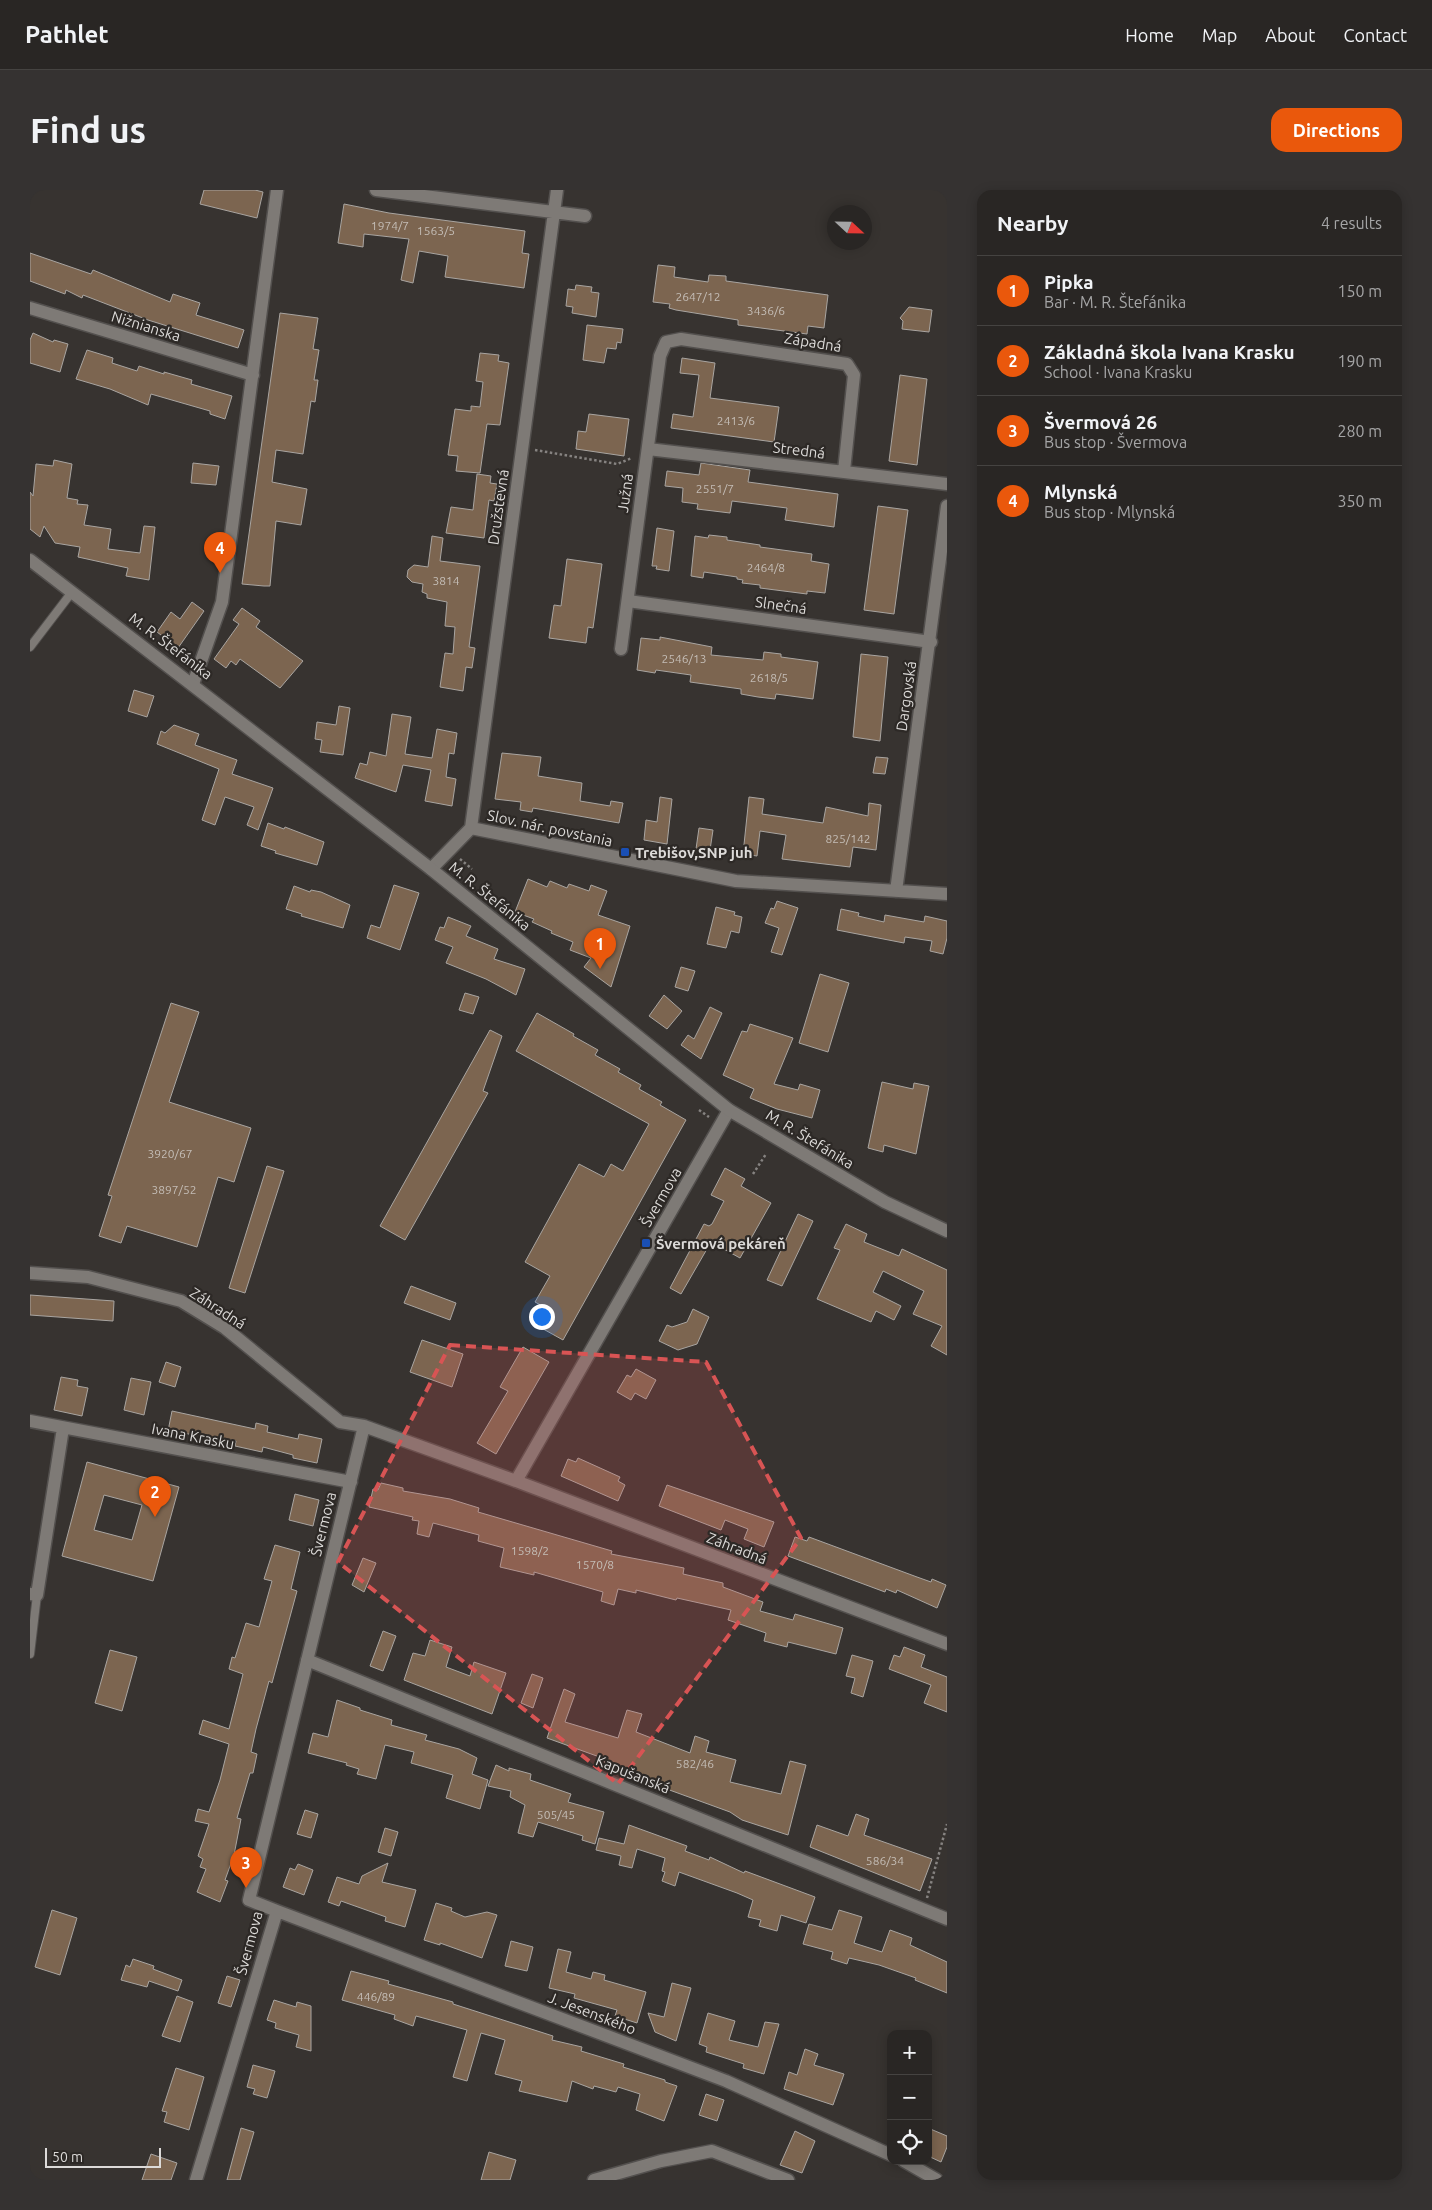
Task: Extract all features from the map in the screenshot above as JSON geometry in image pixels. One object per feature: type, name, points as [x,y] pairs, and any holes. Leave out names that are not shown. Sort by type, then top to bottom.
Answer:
[{"type":"street","points":[[194,684],[222,602],[277,190]]},
{"type":"street","points":[[376,190],[585,216]]},
{"type":"street","name":"Družstevná","points":[[471,828],[557,190]]},
{"type":"street","name":"Nižnianska","points":[[30,308],[252,375]]},
{"type":"street","name":"Západná","points":[[666,342],[672,339],[680,339],[847,364],[854,375],[844,471]]},
{"type":"street","name":"Južná","points":[[621,649],[660,356],[666,342]]},
{"type":"street","name":"Stredná","points":[[647,454],[844,471],[947,484]]},
{"type":"street","name":"Dargovská","points":[[896,891],[947,506]]},
{"type":"street","name":"M. R. Štefánika","points":[[30,560],[194,684],[431,869],[729,1110],[885,1202],[947,1231]]},
{"type":"street","name":"Slnečná","points":[[628,601],[930,642]]},
{"type":"street","name":"Slov. nár. povstania","points":[[431,869],[471,828],[736,881],[947,894]]},
{"type":"street","name":"Švermova","points":[[516,1481],[729,1110]]},
{"type":"street","name":"Záhradná","points":[[30,1272],[88,1277],[181,1301],[225,1328],[340,1422],[364,1426]]},
{"type":"street","name":"Ivana Krasku","points":[[30,1421],[350,1482]]},
{"type":"street","points":[[364,1426],[516,1481]]},
{"type":"street","name":"Švermova","points":[[196,2180],[277,1911],[249,1900],[364,1426]]},
{"type":"street","points":[[34,1594],[63,1428]]},
{"type":"street","name":"Záhradná","points":[[516,1481],[947,1644]]},
{"type":"street","name":"Kapušanská","points":[[307,1660],[947,1919]]},
{"type":"street","name":"J. Jesenského","points":[[277,1911],[726,2081],[887,2153]]},
{"type":"street","points":[[594,2180],[661,2161],[712,2151],[788,2180]]},
{"type":"street","points":[[911,2165],[937,2180]]},
{"type":"lane","points":[[30,647],[72,592]]},
{"type":"lane","points":[[30,1654],[34,1594]]},
{"type":"path","points":[[522,448],[617,464],[629,458],[647,454]]},
{"type":"path","points":[[753,1174],[766,1154]]},
{"type":"path","points":[[924,1910],[947,1824]]},
{"type":"highlighted area","points":[[450,1345],[706,1362],[801,1538],[618,1784],[338,1562]]},
{"type":"building","points":[[204,190],[255,190],[263,192],[257,218],[200,204]]},
{"type":"building","points":[[344,204],[389,213],[525,231],[522,253],[529,254],[524,288],[445,277],[448,256],[419,251],[413,283],[401,280],[409,239],[364,234],[363,247],[338,243]]},
{"type":"building","points":[[30,253],[91,274],[93,270],[170,302],[173,294],[200,303],[196,315],[244,330],[238,348],[148,320],[83,295],[82,298],[66,290],[65,294],[30,281]]},
{"type":"building","points":[[658,265],[675,267],[674,277],[708,282],[709,275],[726,276],[726,281],[828,295],[824,328],[808,326],[807,334],[738,325],[738,320],[676,310],[669,308],[670,304],[653,302]]},
{"type":"building","points":[[576,285],[592,287],[591,292],[599,293],[596,317],[572,313],[573,307],[566,306],[568,289],[575,290]]},
{"type":"building","points":[[909,307],[932,310],[929,332],[902,329],[903,321],[900,318]]},
{"type":"building","points":[[280,313],[318,318],[313,349],[319,350],[314,380],[318,380],[315,402],[311,401],[303,454],[276,450],[272,482],[307,489],[301,525],[276,521],[270,586],[242,584]]},
{"type":"building","points":[[587,325],[623,329],[621,343],[617,342],[616,349],[607,348],[604,363],[583,360]]},
{"type":"building","points":[[33,333],[53,342],[54,340],[68,344],[60,372],[30,363],[30,340]]},
{"type":"building","points":[[87,350],[113,358],[112,363],[137,371],[139,366],[164,374],[164,372],[192,380],[191,384],[232,396],[225,419],[210,414],[210,411],[151,394],[148,405],[110,389],[76,379]]},
{"type":"building","points":[[480,353],[499,355],[498,361],[509,363],[500,425],[487,424],[480,473],[456,471],[458,456],[448,455],[455,409],[471,411],[471,406],[480,407],[483,382],[476,381]]},
{"type":"building","points":[[682,358],[715,363],[710,398],[779,407],[774,442],[671,428],[673,414],[693,417],[699,375],[680,373]]},
{"type":"building","points":[[900,375],[927,379],[917,465],[889,461]]},
{"type":"building","points":[[589,414],[629,419],[624,456],[576,449],[578,431],[586,432]]},
{"type":"building","points":[[54,460],[72,464],[67,498],[78,500],[77,504],[88,505],[84,525],[111,529],[108,549],[140,553],[144,526],[155,527],[149,580],[126,576],[128,568],[78,557],[80,547],[55,543],[44,526],[40,537],[30,529],[30,492],[33,496],[36,464],[53,466]]},
{"type":"building","points":[[193,463],[219,466],[216,485],[191,483]]},
{"type":"building","points":[[701,463],[750,470],[748,482],[838,494],[834,527],[785,520],[787,508],[732,501],[730,513],[697,509],[698,504],[682,502],[683,488],[665,486],[667,471],[699,475]]},
{"type":"building","points":[[477,474],[491,476],[490,483],[497,484],[494,501],[489,500],[484,538],[446,533],[451,507],[473,510]]},
{"type":"building","points":[[878,506],[908,510],[894,614],[864,610]]},
{"type":"building","points":[[657,528],[674,531],[669,571],[656,569],[657,566],[652,566]]},
{"type":"building","points":[[709,535],[727,537],[727,540],[760,545],[760,547],[812,554],[811,561],[829,564],[825,593],[807,591],[807,594],[760,588],[760,585],[742,583],[743,580],[737,579],[737,577],[704,572],[703,578],[691,576],[695,536],[708,538]]},
{"type":"building","points":[[432,536],[443,538],[440,561],[480,566],[469,647],[475,648],[472,668],[466,667],[463,691],[440,687],[445,653],[453,654],[455,627],[445,626],[447,602],[427,598],[427,594],[422,592],[423,584],[412,582],[407,577],[408,570],[414,565],[428,567]]},
{"type":"building","points":[[567,559],[602,564],[593,628],[588,627],[586,643],[549,638],[554,605],[561,606]]},
{"type":"building","points":[[192,602],[204,611],[178,648],[157,632],[171,612],[180,619]]},
{"type":"building","points":[[242,608],[260,621],[256,627],[303,661],[280,688],[240,659],[236,665],[231,661],[226,668],[214,659],[239,624],[233,620]]},
{"type":"building","points":[[660,637],[712,647],[711,655],[763,660],[764,652],[781,654],[781,657],[818,662],[813,699],[776,694],[775,699],[758,697],[741,694],[741,689],[690,682],[691,675],[656,670],[655,673],[637,670],[641,638],[660,640]]},
{"type":"building","points":[[861,654],[888,657],[880,741],[853,737]]},
{"type":"building","points":[[134,690],[154,696],[147,717],[128,711]]},
{"type":"building","points":[[339,706],[350,708],[343,755],[320,752],[322,740],[315,739],[317,722],[336,725]]},
{"type":"building","points":[[392,714],[411,717],[405,754],[432,758],[437,729],[457,733],[454,754],[449,753],[446,777],[456,779],[452,806],[425,801],[431,770],[403,765],[396,792],[355,778],[360,763],[367,765],[370,752],[386,756]]},
{"type":"building","points":[[174,725],[199,734],[195,745],[237,760],[232,774],[273,788],[258,830],[247,825],[254,807],[225,797],[215,825],[202,820],[219,769],[157,744],[161,731],[165,733]]},
{"type":"building","points":[[502,753],[541,757],[538,776],[582,783],[580,801],[610,806],[611,801],[623,803],[619,823],[533,808],[532,812],[520,810],[521,802],[495,799]]},
{"type":"building","points":[[876,757],[888,758],[885,774],[873,773]]},
{"type":"building","points":[[660,797],[672,799],[667,844],[644,840],[646,820],[657,822]]},
{"type":"building","points":[[749,797],[764,799],[762,814],[823,823],[826,807],[868,816],[869,803],[881,805],[876,850],[853,847],[850,867],[782,859],[786,835],[760,831],[757,856],[743,854]]},
{"type":"building","points":[[268,823],[284,829],[285,827],[324,842],[317,865],[275,853],[276,851],[261,846]]},
{"type":"building","points":[[699,828],[713,830],[710,850],[696,849]]},
{"type":"building","points":[[528,879],[547,887],[550,881],[567,888],[569,884],[589,891],[591,885],[607,891],[598,915],[630,926],[611,987],[584,967],[591,958],[570,950],[573,942],[551,933],[552,931],[532,922],[534,919],[515,912]]},
{"type":"building","points":[[394,885],[419,893],[400,950],[367,938],[371,925],[380,928]]},
{"type":"building","points":[[294,886],[310,892],[311,890],[321,892],[350,905],[343,928],[301,916],[302,914],[286,909]]},
{"type":"building","points":[[777,901],[798,908],[782,955],[771,952],[779,928],[765,923],[771,908],[774,909]]},
{"type":"building","points":[[716,907],[735,912],[734,915],[742,917],[739,933],[731,931],[726,948],[707,944]]},
{"type":"building","points":[[841,909],[859,913],[858,916],[884,922],[885,915],[924,922],[925,916],[947,921],[947,938],[943,954],[930,951],[932,941],[905,937],[904,943],[837,930]]},
{"type":"building","points":[[448,917],[471,926],[466,936],[498,949],[494,959],[525,969],[516,995],[486,979],[446,963],[453,947],[435,940],[440,927],[444,928]]},
{"type":"building","points":[[681,967],[695,971],[688,991],[675,987]]},
{"type":"building","points":[[820,974],[849,983],[828,1052],[799,1043]]},
{"type":"building","points":[[465,993],[479,997],[473,1014],[459,1010]]},
{"type":"building","points":[[664,995],[682,1011],[667,1029],[649,1016]]},
{"type":"building","points":[[171,1003],[199,1012],[169,1102],[251,1128],[234,1182],[218,1177],[197,1247],[127,1226],[121,1243],[99,1236],[112,1196],[108,1195]]},
{"type":"building","points":[[710,1007],[722,1013],[701,1059],[681,1045],[688,1035],[694,1039]]},
{"type":"building","points":[[537,1013],[598,1050],[595,1055],[620,1069],[618,1072],[641,1085],[639,1089],[662,1102],[660,1105],[686,1120],[563,1340],[536,1325],[546,1308],[535,1302],[550,1276],[525,1262],[579,1164],[604,1177],[611,1164],[623,1171],[649,1124],[516,1051]]},
{"type":"building","points":[[750,1024],[793,1038],[774,1084],[798,1090],[800,1084],[820,1090],[812,1118],[777,1109],[750,1098],[754,1089],[723,1075],[742,1031],[747,1032]]},
{"type":"building","points":[[490,1030],[502,1036],[483,1091],[488,1093],[405,1240],[380,1226]]},
{"type":"building","points":[[882,1082],[913,1089],[914,1083],[929,1086],[916,1154],[884,1145],[883,1152],[868,1148]]},
{"type":"building","points":[[267,1166],[284,1171],[245,1293],[229,1288]]},
{"type":"building","points":[[725,1168],[745,1179],[741,1186],[771,1203],[740,1258],[711,1242],[681,1294],[670,1288],[704,1224],[709,1226],[712,1224],[724,1201],[711,1195]]},
{"type":"building","points":[[798,1214],[813,1221],[782,1286],[767,1280]]},
{"type":"building","points":[[846,1224],[867,1234],[864,1242],[899,1256],[902,1249],[947,1270],[947,1355],[931,1346],[942,1326],[913,1314],[924,1291],[883,1271],[873,1292],[901,1306],[894,1320],[876,1311],[871,1322],[817,1299],[840,1250],[834,1248]]},
{"type":"building","points":[[411,1286],[456,1303],[450,1320],[404,1303]]},
{"type":"building","points":[[30,1295],[114,1301],[113,1321],[30,1315]]},
{"type":"building","points":[[693,1309],[709,1317],[697,1344],[678,1350],[659,1341],[667,1325],[672,1327],[687,1322]]},
{"type":"building","points":[[422,1340],[463,1354],[452,1387],[410,1372]]},
{"type":"building","points":[[523,1347],[549,1362],[496,1454],[477,1443],[508,1391],[500,1387]]},
{"type":"building","points":[[166,1362],[181,1367],[175,1387],[159,1382]]},
{"type":"building","points":[[636,1369],[656,1380],[646,1399],[635,1393],[631,1400],[617,1392],[627,1375],[631,1377]]},
{"type":"building","points":[[61,1377],[78,1380],[77,1386],[88,1388],[82,1416],[54,1410]]},
{"type":"building","points":[[131,1378],[151,1382],[144,1415],[124,1410]]},
{"type":"building","points":[[172,1411],[255,1429],[256,1423],[268,1426],[267,1432],[298,1439],[299,1434],[322,1439],[317,1463],[293,1458],[293,1455],[263,1447],[262,1452],[235,1446],[236,1441],[168,1431]]},
{"type":"building","points":[[578,1458],[620,1477],[618,1481],[625,1485],[618,1501],[561,1476],[568,1459],[576,1462]]},
{"type":"building","points":[[87,1462],[179,1487],[153,1581],[62,1556]],"holes":[[[104,1495],[142,1505],[132,1540],[94,1530]]]},
{"type":"building","points":[[381,1483],[403,1488],[403,1491],[450,1499],[479,1508],[478,1512],[612,1551],[611,1554],[684,1568],[683,1574],[723,1583],[723,1587],[763,1602],[760,1611],[793,1620],[795,1614],[843,1628],[836,1654],[788,1642],[787,1647],[764,1641],[766,1633],[728,1620],[731,1610],[677,1598],[676,1600],[636,1590],[636,1593],[618,1589],[614,1605],[601,1601],[603,1592],[534,1572],[534,1575],[500,1567],[504,1548],[478,1541],[479,1535],[433,1523],[429,1537],[417,1534],[419,1521],[412,1520],[413,1517],[369,1507],[373,1489],[378,1490]]},
{"type":"building","points":[[667,1485],[774,1522],[764,1547],[744,1539],[748,1529],[725,1520],[721,1530],[659,1506]]},
{"type":"building","points":[[295,1494],[319,1500],[313,1526],[289,1520]]},
{"type":"building","points":[[795,1537],[807,1541],[809,1537],[931,1582],[932,1579],[946,1585],[937,1608],[897,1590],[896,1593],[886,1589],[885,1592],[788,1556]]},
{"type":"building","points":[[275,1545],[300,1552],[291,1589],[297,1591],[272,1683],[269,1681],[256,1729],[251,1752],[257,1754],[253,1773],[250,1773],[237,1818],[241,1819],[234,1855],[225,1880],[228,1881],[220,1902],[197,1892],[206,1869],[200,1867],[203,1859],[198,1856],[209,1824],[195,1821],[198,1809],[209,1812],[220,1780],[229,1744],[199,1734],[203,1720],[229,1729],[243,1674],[229,1669],[232,1657],[235,1658],[246,1623],[259,1627],[272,1581],[264,1579]]},
{"type":"building","points":[[363,1558],[376,1563],[364,1592],[352,1585]]},
{"type":"building","points":[[383,1631],[396,1636],[383,1671],[370,1666]]},
{"type":"building","points":[[430,1640],[452,1647],[446,1667],[470,1676],[474,1662],[506,1673],[492,1714],[404,1680],[413,1653],[425,1656]]},
{"type":"building","points":[[904,1647],[925,1655],[921,1667],[947,1677],[947,1712],[924,1703],[931,1685],[889,1669],[894,1655],[900,1657]]},
{"type":"building","points":[[110,1650],[137,1657],[122,1711],[95,1703]]},
{"type":"building","points":[[852,1655],[873,1661],[863,1697],[851,1693],[855,1678],[846,1676]]},
{"type":"building","points":[[532,1674],[543,1678],[533,1708],[521,1703]]},
{"type":"building","points":[[564,1689],[575,1694],[565,1722],[618,1738],[627,1710],[642,1714],[636,1732],[690,1753],[695,1736],[709,1741],[706,1752],[736,1760],[730,1782],[781,1794],[790,1761],[806,1765],[788,1835],[742,1820],[730,1812],[664,1788],[604,1762],[605,1759],[547,1738]]},
{"type":"building","points":[[337,1700],[360,1708],[360,1710],[392,1720],[391,1725],[427,1735],[425,1740],[459,1749],[477,1758],[472,1774],[488,1780],[480,1809],[446,1798],[453,1775],[411,1763],[414,1752],[385,1745],[376,1779],[357,1774],[359,1769],[346,1765],[347,1763],[308,1753],[313,1733],[328,1737]]},
{"type":"building","points":[[496,1765],[509,1771],[509,1768],[531,1774],[530,1780],[571,1794],[568,1802],[604,1812],[595,1844],[582,1840],[583,1836],[538,1822],[533,1837],[518,1833],[525,1805],[510,1797],[511,1791],[488,1786]]},
{"type":"building","points":[[305,1810],[318,1814],[311,1838],[297,1834]]},
{"type":"building","points":[[856,1814],[869,1819],[864,1835],[932,1859],[920,1891],[810,1847],[817,1825],[848,1836]]},
{"type":"building","points":[[629,1825],[687,1846],[685,1851],[709,1860],[710,1857],[744,1873],[745,1871],[815,1897],[806,1923],[781,1915],[777,1931],[759,1926],[761,1920],[748,1917],[753,1900],[679,1872],[675,1886],[662,1881],[665,1872],[662,1871],[665,1858],[637,1849],[632,1868],[619,1865],[621,1856],[596,1850],[599,1838],[624,1844]]},
{"type":"building","points":[[385,1828],[398,1832],[391,1856],[378,1852]]},
{"type":"building","points":[[388,1863],[382,1882],[416,1890],[405,1927],[385,1921],[386,1917],[341,1901],[339,1906],[328,1902],[337,1877],[359,1884],[362,1876]]},
{"type":"building","points":[[298,1864],[313,1870],[304,1895],[283,1887],[290,1868],[295,1870]]},
{"type":"building","points":[[436,1903],[452,1908],[451,1911],[465,1917],[487,1912],[497,1915],[482,1958],[440,1943],[440,1945],[424,1940]]},
{"type":"building","points":[[52,1910],[77,1918],[60,1975],[35,1967]]},
{"type":"building","points":[[839,1910],[862,1917],[854,1943],[882,1952],[890,1930],[912,1938],[910,1945],[947,1962],[947,1993],[915,1980],[916,1978],[879,1965],[849,1958],[847,1964],[831,1959],[833,1952],[803,1944],[809,1924],[832,1930]]},
{"type":"building","points":[[511,1941],[533,1947],[527,1971],[505,1966]]},
{"type":"building","points":[[558,1949],[571,1952],[566,1972],[591,1979],[593,1972],[605,1975],[604,1980],[646,1992],[637,2023],[615,2016],[617,2010],[574,1998],[575,1994],[549,1988]]},
{"type":"building","points":[[133,1959],[154,1966],[153,1969],[182,1980],[178,1991],[149,1981],[147,1987],[121,1980],[126,1965],[130,1967]]},
{"type":"building","points":[[351,1971],[389,1981],[388,1984],[453,2002],[453,2004],[553,2036],[552,2040],[582,2047],[581,2051],[624,2064],[623,2067],[665,2080],[665,2082],[677,2086],[664,2121],[636,2110],[640,2094],[618,2087],[616,2092],[594,2086],[593,2089],[572,2081],[567,2102],[519,2091],[522,2081],[495,2074],[505,2040],[481,2033],[467,2081],[453,2077],[467,2030],[416,2016],[413,2026],[394,2019],[395,2015],[342,2000]]},
{"type":"building","points":[[227,1976],[240,1980],[231,2007],[218,2003]]},
{"type":"building","points":[[672,1983],[691,1988],[676,2041],[655,2032],[648,2013],[664,2017]]},
{"type":"building","points":[[177,1996],[193,2002],[180,2042],[162,2036]]},
{"type":"building","points":[[274,2000],[296,2007],[297,2002],[311,2006],[311,2051],[296,2047],[299,2035],[275,2028],[276,2023],[267,2020]]},
{"type":"building","points":[[708,2013],[735,2021],[729,2040],[758,2047],[765,2022],[779,2024],[764,2074],[743,2068],[744,2064],[706,2052],[707,2047],[699,2044]]},
{"type":"building","points":[[805,2049],[818,2054],[814,2065],[844,2074],[833,2105],[784,2089],[789,2072],[797,2075]]},
{"type":"building","points":[[253,2065],[275,2071],[267,2098],[253,2094],[255,2089],[247,2087]]},
{"type":"building","points":[[176,2068],[204,2077],[189,2130],[164,2122],[167,2112],[162,2111]]},
{"type":"building","points":[[706,2094],[724,2100],[717,2121],[699,2115]]},
{"type":"building","points":[[241,2128],[254,2132],[240,2180],[227,2180]]},
{"type":"building","points":[[932,2130],[947,2136],[947,2147],[941,2162],[932,2158]]},
{"type":"building","points":[[795,2131],[815,2141],[802,2173],[780,2165]]},
{"type":"building","points":[[489,2152],[516,2160],[510,2180],[481,2180]]},
{"type":"building","points":[[151,2154],[177,2163],[171,2180],[142,2180]]},
{"type":"place","name":"Mlynská","points":[[220,573]]},
{"type":"place","name":"Trebišov,SNP juh","points":[[625,852]]},
{"type":"place","name":"Pipka","points":[[600,969]]},
{"type":"place","name":"Švermová pekáreň","points":[[646,1243]]},
{"type":"place","name":"Základná škola Ivana Krasku","points":[[155,1517]]},
{"type":"place","name":"Švermová 26","points":[[246,1888]]}]
